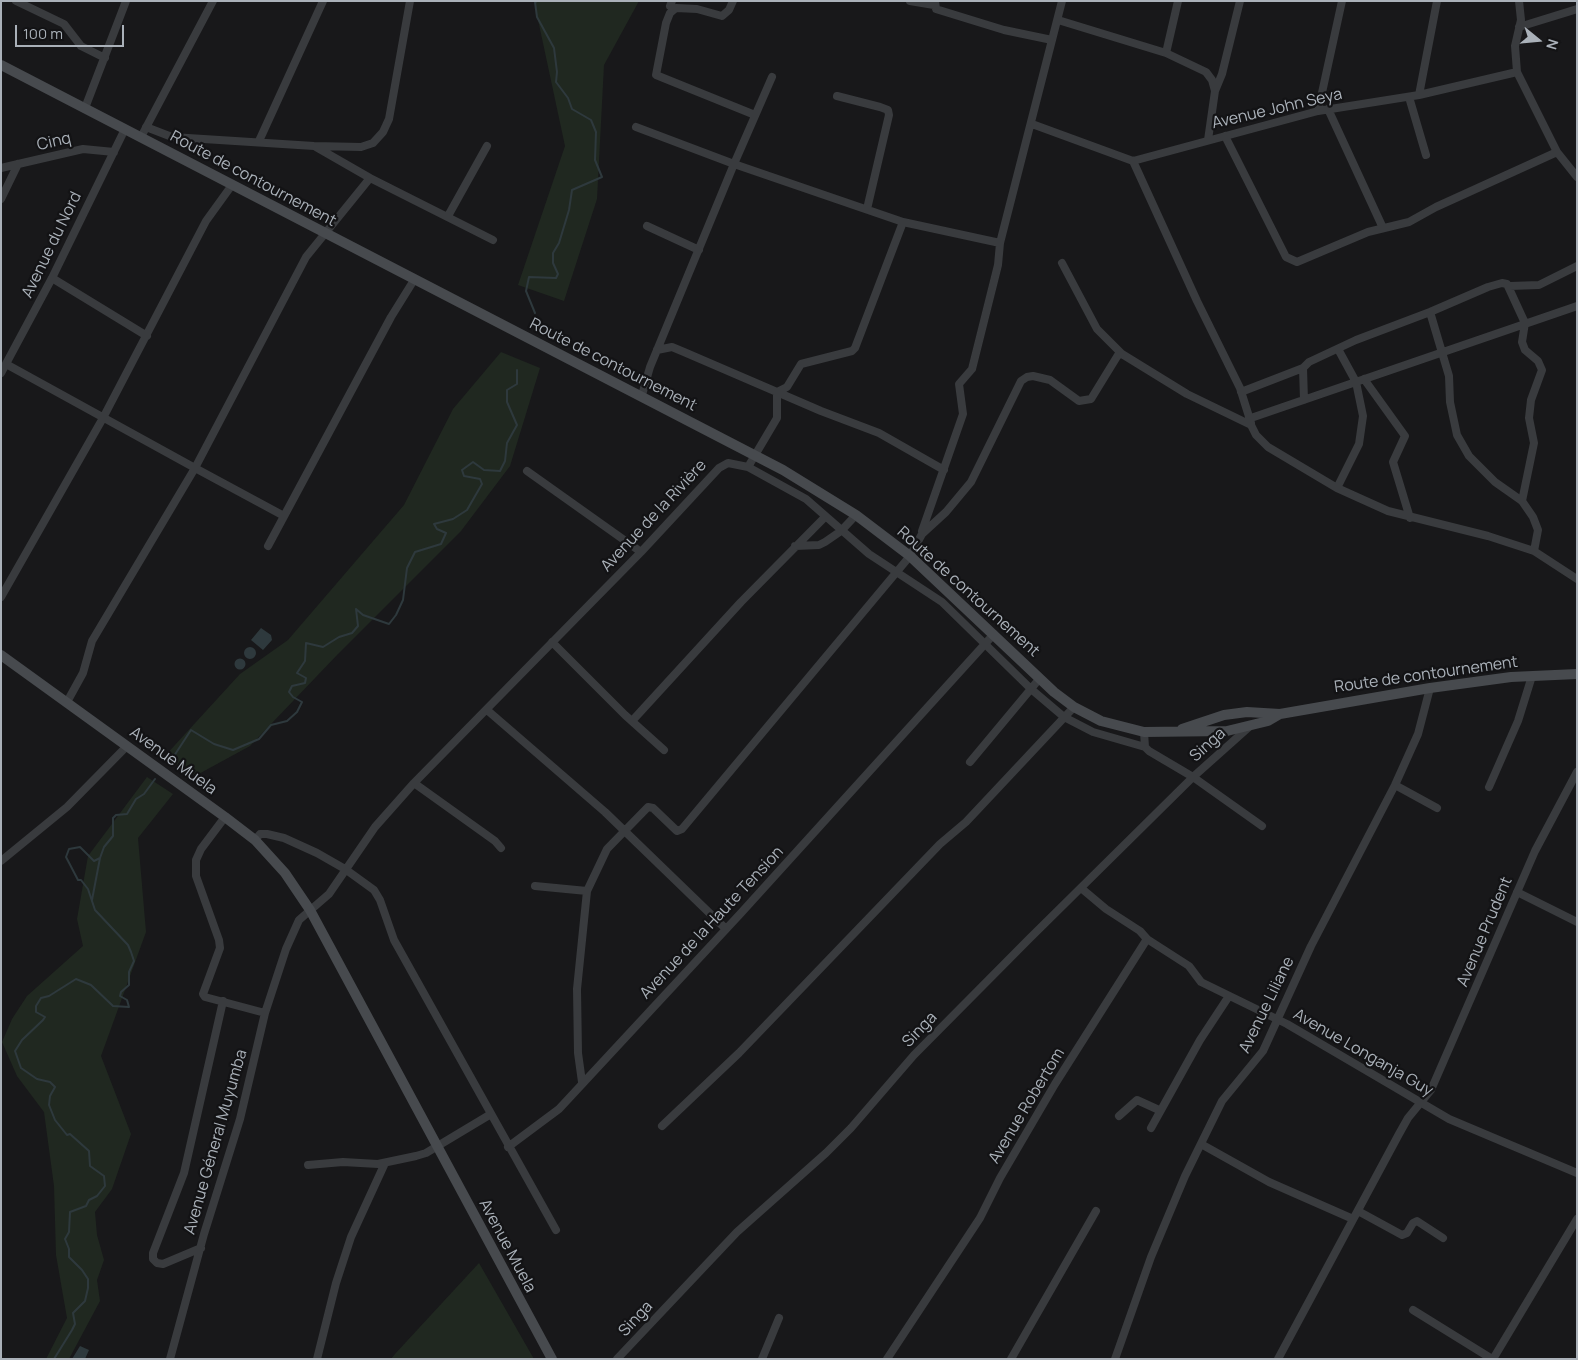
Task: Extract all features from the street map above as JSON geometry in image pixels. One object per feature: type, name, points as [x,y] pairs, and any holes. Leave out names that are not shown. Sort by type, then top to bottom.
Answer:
[{"type":"street","points":[[16,1],[64,24],[82,46],[104,58]]},
{"type":"street","points":[[85,108],[126,1]]},
{"type":"street","points":[[141,137],[213,1]]},
{"type":"street","points":[[259,142],[323,1]]},
{"type":"street","points":[[146,127],[172,137],[314,146],[362,147],[373,143],[383,132],[389,119],[410,1]]},
{"type":"street","points":[[733,1],[729,10],[722,16],[697,9],[676,8],[670,13],[666,23],[656,75],[755,115]]},
{"type":"street","points":[[910,1],[934,3],[939,10],[1004,30],[1052,40]]},
{"type":"street","points":[[582,1082],[578,1053],[577,989],[587,891],[607,849],[650,806],[677,831],[682,829],[898,571],[910,556],[922,534],[963,414],[959,384],[972,369],[998,265],[1000,243],[1062,1]]},
{"type":"street","points":[[1166,53],[1178,1]]},
{"type":"street","points":[[1214,91],[1222,74],[1240,1]]},
{"type":"street","points":[[1318,111],[1342,1]]},
{"type":"street","points":[[1419,95],[1437,1]]},
{"type":"street","points":[[1519,1],[1521,9],[1515,46],[1518,72],[1557,152],[1577,177]]},
{"type":"street","points":[[1519,26],[1577,9]]},
{"type":"street","points":[[1058,20],[1166,53],[1206,72],[1212,80],[1214,91],[1208,140]]},
{"type":"street","name":"Route de contournement","points":[[1,65],[414,280],[642,395],[756,456],[856,515],[910,556],[1040,678],[1074,707],[1101,721],[1144,732],[1197,733],[1249,727],[1268,721],[1280,714]]},
{"type":"street","name":"Avenue John Seya","points":[[1133,161],[1318,111],[1409,97],[1518,72]]},
{"type":"street","points":[[642,395],[658,350],[734,164],[772,77]]},
{"type":"street","points":[[838,96],[880,106],[888,110],[889,115],[867,209]]},
{"type":"street","points":[[1409,97],[1426,155]]},
{"type":"street","points":[[1328,109],[1383,228]]},
{"type":"street","points":[[1032,124],[1133,161],[1241,392],[1256,435],[1268,447],[1337,488],[1388,511],[1488,536],[1534,551],[1577,579]]},
{"type":"street","points":[[636,127],[734,164],[903,222],[1000,243]]},
{"type":"street","name":"Avenue du Nord","points":[[1,373],[52,278],[125,129]]},
{"type":"street","points":[[1225,136],[1286,257],[1297,262],[1368,232],[1410,222],[1436,207],[1557,152]]},
{"type":"street","points":[[314,146],[370,178],[493,240]]},
{"type":"street","points":[[448,216],[487,146]]},
{"type":"street","name":"Cinq","points":[[1,168],[83,149],[114,152]]},
{"type":"street","points":[[1,159],[15,165],[1,198]]},
{"type":"street","points":[[67,702],[83,673],[92,641],[194,468],[306,257],[370,178]]},
{"type":"street","points":[[1,597],[147,336],[206,221],[232,185]]},
{"type":"street","points":[[777,392],[786,387],[800,364],[852,351],[855,348],[903,222]]},
{"type":"street","points":[[647,226],[699,250]]},
{"type":"street","points":[[1062,263],[1098,329],[1122,354],[1188,394],[1251,422],[1360,380],[1577,306]]},
{"type":"street","points":[[1241,392],[1303,368],[1309,362],[1356,340],[1430,312],[1488,287],[1502,283],[1510,286],[1539,285],[1577,266]]},
{"type":"street","points":[[52,278],[147,336]]},
{"type":"street","points":[[268,546],[391,317],[414,280]]},
{"type":"street","points":[[1510,286],[1525,324],[1522,342],[1526,350],[1538,361],[1542,370],[1531,400],[1529,418],[1534,443],[1522,501]]},
{"type":"street","points":[[1430,312],[1449,376],[1450,402],[1457,435],[1469,456],[1488,475],[1522,501],[1533,517],[1538,530],[1534,551]]},
{"type":"street","points":[[658,350],[672,347],[777,392],[879,432],[944,470]]},
{"type":"street","points":[[1338,349],[1405,436],[1393,462],[1410,518]]},
{"type":"street","points":[[922,534],[946,512],[971,482],[1021,381],[1034,376],[1050,380],[1079,401],[1091,399],[1118,355],[1122,354]]},
{"type":"street","points":[[6,364],[284,516]]},
{"type":"street","points":[[1303,368],[1304,400]]},
{"type":"street","points":[[1337,488],[1360,444],[1362,416],[1360,380]]},
{"type":"street","points":[[777,392],[778,418],[748,467],[806,499],[869,554],[898,571],[942,602],[1031,689],[1064,717],[1093,732],[1145,747],[1193,777],[1262,826]]},
{"type":"street","name":"Avenue de la Rivière","points":[[310,910],[329,894],[375,827],[414,783],[641,552],[719,468],[728,464],[748,467]]},
{"type":"street","points":[[527,471],[641,552]]},
{"type":"street","points":[[795,546],[819,545],[841,531],[856,515]]},
{"type":"street","points":[[632,721],[795,546],[826,517]]},
{"type":"street","name":"Avenue de la Haute Tension","points":[[508,1147],[559,1109],[582,1082],[726,929],[994,634]]},
{"type":"street","points":[[552,642],[664,750]]},
{"type":"street","name":"Avenue Muela","points":[[4,660],[67,702],[225,817],[255,840],[285,873],[310,910],[552,1359]]},
{"type":"street","name":"Route de contournement","points":[[1174,732],[1224,715],[1247,712],[1280,714],[1430,688],[1532,676],[1577,674]]},
{"type":"street","points":[[1489,787],[1518,721],[1532,676]]},
{"type":"street","points":[[970,762],[1040,678]]},
{"type":"street","name":"Avenue Liliane","points":[[1115,1359],[1151,1257],[1201,1144],[1222,1100],[1263,1051],[1311,946],[1395,785],[1418,734],[1430,688]]},
{"type":"street","points":[[662,1126],[739,1053],[926,858],[966,822],[1074,707]]},
{"type":"street","points":[[487,710],[625,830],[726,929]]},
{"type":"street","name":"Singa","points":[[617,1359],[737,1232],[845,1134],[914,1055],[1081,888],[1193,777],[1249,727]]},
{"type":"street","points":[[1144,732],[1145,747]]},
{"type":"street","points":[[1,861],[67,807],[127,746]]},
{"type":"street","name":"Avenue Prudent","points":[[1278,1359],[1403,1126],[1431,1090],[1535,851],[1577,772]]},
{"type":"street","points":[[414,783],[495,841],[501,848]]},
{"type":"street","points":[[1395,785],[1438,808]]},
{"type":"street","points":[[225,817],[201,849],[196,860],[196,876],[220,940],[220,948],[203,994],[205,997],[265,1013]]},
{"type":"street","points":[[255,840],[260,834],[284,838],[345,869],[364,882],[380,900],[394,940],[556,1230]]},
{"type":"street","points":[[535,886],[587,891]]},
{"type":"street","points":[[1081,888],[1098,903],[1140,931],[1147,939]]},
{"type":"street","points":[[1517,892],[1577,922]]},
{"type":"street","name":"Avenue Géneral Muyumba","points":[[170,1359],[240,1119],[265,1013],[296,925],[310,910]]},
{"type":"street","name":"Avenue Longanja Guy","points":[[1147,939],[1189,966],[1201,982],[1278,1020],[1420,1102],[1483,1136],[1577,1173]]},
{"type":"street","name":"Avenue Robertom","points":[[887,1359],[980,1218],[1005,1169],[1055,1084],[1147,939]]},
{"type":"street","points":[[1151,1128],[1159,1110],[1200,1040],[1229,996]]},
{"type":"street","points":[[201,1248],[163,1264],[157,1263],[153,1259],[153,1253],[184,1173],[223,1001]]},
{"type":"street","points":[[1119,1116],[1137,1100],[1159,1110]]},
{"type":"street","points":[[308,1165],[343,1162],[365,1165],[423,1155],[491,1114]]},
{"type":"street","points":[[1201,1144],[1270,1182],[1353,1219]]},
{"type":"street","points":[[317,1359],[336,1283],[351,1236],[385,1163]]},
{"type":"street","points":[[1011,1359],[1096,1211]]},
{"type":"street","points":[[1358,1211],[1402,1235],[1407,1233],[1413,1223],[1418,1221],[1443,1238]]},
{"type":"street","points":[[1413,1310],[1492,1359],[1577,1219]]},
{"type":"street","points":[[762,1359],[780,1318]]},
{"type":"shaded area","points":[[534,1],[639,1],[604,65],[597,199],[564,301],[518,285],[565,146]]},
{"type":"shaded area","points":[[501,352],[540,368],[510,466],[461,531],[338,654],[250,746],[195,776],[164,757],[240,674],[288,640],[404,505],[453,409]]},
{"type":"shaded area","points":[[261,628],[271,635],[272,640],[263,650],[251,640]]},
{"type":"shaded area","points":[[248,647],[252,647],[256,653],[252,659],[248,659],[244,655],[244,651]]},
{"type":"shaded area","points":[[238,659],[242,659],[245,664],[244,668],[238,669],[235,666],[235,662]]},
{"type":"shaded area","points":[[147,777],[173,794],[138,838],[146,932],[101,1056],[131,1134],[112,1189],[95,1212],[97,1235],[104,1260],[97,1280],[100,1301],[69,1359],[46,1359],[67,1318],[56,1255],[54,1186],[44,1112],[17,1076],[2,1042],[12,1019],[27,996],[83,946],[77,919],[88,856]]},
{"type":"shaded area","points":[[479,1263],[534,1359],[391,1359],[395,1354]]},
{"type":"shaded area","points":[[80,1346],[89,1350],[85,1359],[72,1359]]},
{"type":"waterway","points":[[535,313],[526,291],[529,277],[556,278],[558,274],[553,263],[553,253],[559,243],[569,210],[572,190],[602,177],[595,160],[596,132],[591,120],[572,109],[568,98],[556,82],[557,72],[554,48],[537,17],[535,2],[537,1]]},
{"type":"waterway","points":[[172,759],[191,730],[214,744],[233,750],[259,739],[271,725],[287,721],[297,712],[302,702],[293,697],[289,692],[292,686],[305,683],[306,678],[297,673],[305,661],[306,643],[323,647],[339,637],[352,633],[358,626],[356,609],[363,615],[389,624],[396,615],[403,600],[407,568],[415,552],[441,544],[446,533],[437,529],[434,524],[453,519],[467,510],[482,484],[480,479],[464,476],[462,470],[473,462],[484,470],[500,471],[505,461],[507,443],[517,425],[507,402],[507,390],[517,384],[517,370]]},
{"type":"waterway","points":[[54,1359],[75,1324],[73,1313],[85,1301],[88,1288],[88,1279],[69,1257],[69,1249],[65,1239],[69,1232],[70,1212],[86,1206],[89,1200],[97,1196],[105,1186],[104,1176],[90,1166],[89,1151],[70,1134],[67,1135],[55,1120],[49,1105],[50,1096],[55,1087],[50,1082],[37,1079],[21,1068],[15,1051],[22,1040],[45,1017],[36,1012],[36,1006],[41,998],[49,996],[76,979],[91,985],[113,1006],[129,1007],[127,1000],[120,996],[121,992],[129,985],[129,972],[134,961],[131,952],[128,945],[95,910],[88,889],[81,880],[78,880],[66,857],[69,849],[80,847],[94,861],[100,858],[104,847],[113,836],[113,818],[116,815],[127,814],[136,799],[144,794],[155,779]]},
{"type":"waterway","points":[[92,900],[100,858]]}]
